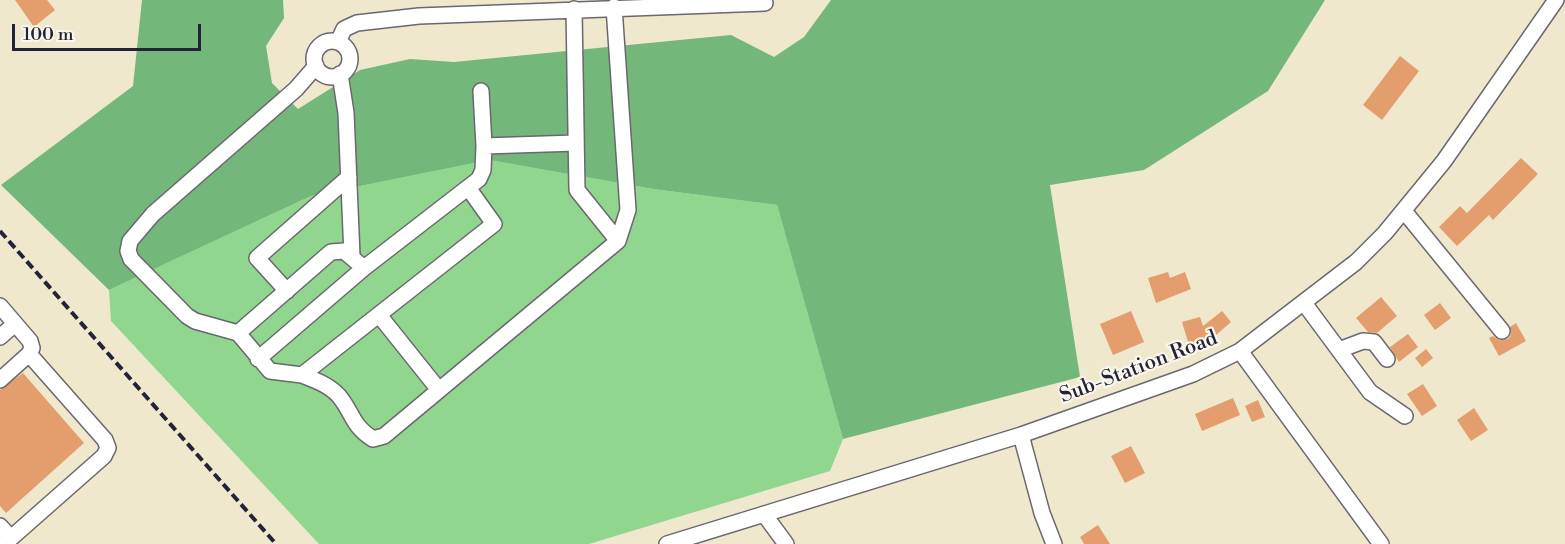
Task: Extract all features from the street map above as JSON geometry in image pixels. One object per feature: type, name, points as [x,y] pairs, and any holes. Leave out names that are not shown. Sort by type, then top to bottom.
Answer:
[{"type":"street","name":"Sub-Station Road","points":[[667,544],[1021,435],[1193,374],[1240,351],[1365,254],[1404,211],[1444,161],[1556,0]]},
{"type":"street","points":[[338,42],[345,29],[357,22],[504,6],[574,9],[765,3]]},
{"type":"street","points":[[316,66],[296,89],[153,214],[130,240],[128,251],[131,259],[187,316],[195,321],[238,333],[270,371],[302,375],[324,384],[339,396],[359,430],[373,439],[384,436],[618,241],[628,210],[614,7]]},
{"type":"street","points":[[574,9],[577,190],[618,241]]},
{"type":"street","points":[[338,42],[347,49],[350,60],[340,74],[324,75],[316,66],[315,55],[321,45],[338,42]]},
{"type":"street","points":[[340,74],[346,113],[352,256]]},
{"type":"street","points":[[258,359],[364,268],[469,189],[483,170],[481,91]]},
{"type":"street","points":[[484,146],[576,143]]},
{"type":"street","points":[[287,291],[257,258],[349,177]]},
{"type":"street","points":[[302,375],[494,224],[469,189]]},
{"type":"street","points":[[1404,211],[1502,331]]},
{"type":"street","points":[[238,333],[331,252],[338,250],[352,256],[364,268]]},
{"type":"street","points":[[1304,303],[1370,392],[1405,416]]},
{"type":"street","points":[[0,306],[30,341],[29,354],[0,380]]},
{"type":"street","points":[[379,315],[439,390]]},
{"type":"street","points":[[0,337],[15,324]]},
{"type":"street","points":[[1339,350],[1363,341],[1374,342],[1387,359]]},
{"type":"street","points":[[1240,351],[1381,544]]},
{"type":"street","points":[[0,526],[7,541],[104,456],[108,448],[105,440],[29,354]]},
{"type":"street","points":[[1021,435],[1042,513],[1054,544]]},
{"type":"street","points":[[764,514],[786,544]]},
{"type":"green space","points":[[142,0],[283,0],[284,18],[266,46],[272,83],[298,109],[360,70],[410,59],[454,62],[731,35],[774,57],[804,37],[831,0],[1325,0],[1268,91],[1144,170],[1050,185],[1080,377],[843,439],[777,205],[653,189],[489,160],[311,196],[109,290],[1,185],[133,86]]},
{"type":"green space","points":[[489,160],[653,189],[777,205],[843,439],[830,471],[589,544],[319,544],[111,321],[109,290],[311,196]]},
{"type":"building","points":[[15,0],[47,0],[55,10],[34,27]]},
{"type":"building","points":[[1400,56],[1419,71],[1382,120],[1363,105]]},
{"type":"building","points":[[1521,158],[1538,174],[1493,220],[1489,215],[1457,246],[1439,227],[1460,206],[1467,213]]},
{"type":"building","points":[[1168,272],[1170,278],[1185,272],[1191,289],[1156,303],[1148,278]]},
{"type":"building","points":[[1381,297],[1397,316],[1377,333],[1368,332],[1356,318]]},
{"type":"building","points":[[1440,303],[1451,318],[1435,330],[1424,315]]},
{"type":"building","points":[[1131,311],[1144,342],[1113,355],[1100,324]]},
{"type":"building","points":[[1222,311],[1231,322],[1207,343],[1190,348],[1182,322],[1200,317],[1203,326]]},
{"type":"building","points":[[1516,323],[1526,341],[1499,356],[1489,338],[1493,336],[1499,340],[1508,339],[1511,334],[1510,327]]},
{"type":"building","points":[[1408,334],[1418,347],[1399,362],[1390,347]]},
{"type":"building","points":[[1426,349],[1433,358],[1422,367],[1415,358]]},
{"type":"building","points":[[23,373],[84,443],[6,513],[0,506],[0,390]]},
{"type":"building","points":[[1423,384],[1437,406],[1422,416],[1407,394]]},
{"type":"building","points":[[1233,398],[1240,415],[1202,431],[1195,414]]},
{"type":"building","points":[[1258,400],[1265,417],[1252,422],[1245,406]]},
{"type":"building","points":[[1474,408],[1488,430],[1471,441],[1457,420]]},
{"type":"building","points":[[1131,446],[1145,473],[1125,483],[1111,456]]},
{"type":"building","points":[[1098,525],[1110,544],[1084,544],[1080,537]]},
{"type":"railway","points":[[0,231],[276,544]]}]
